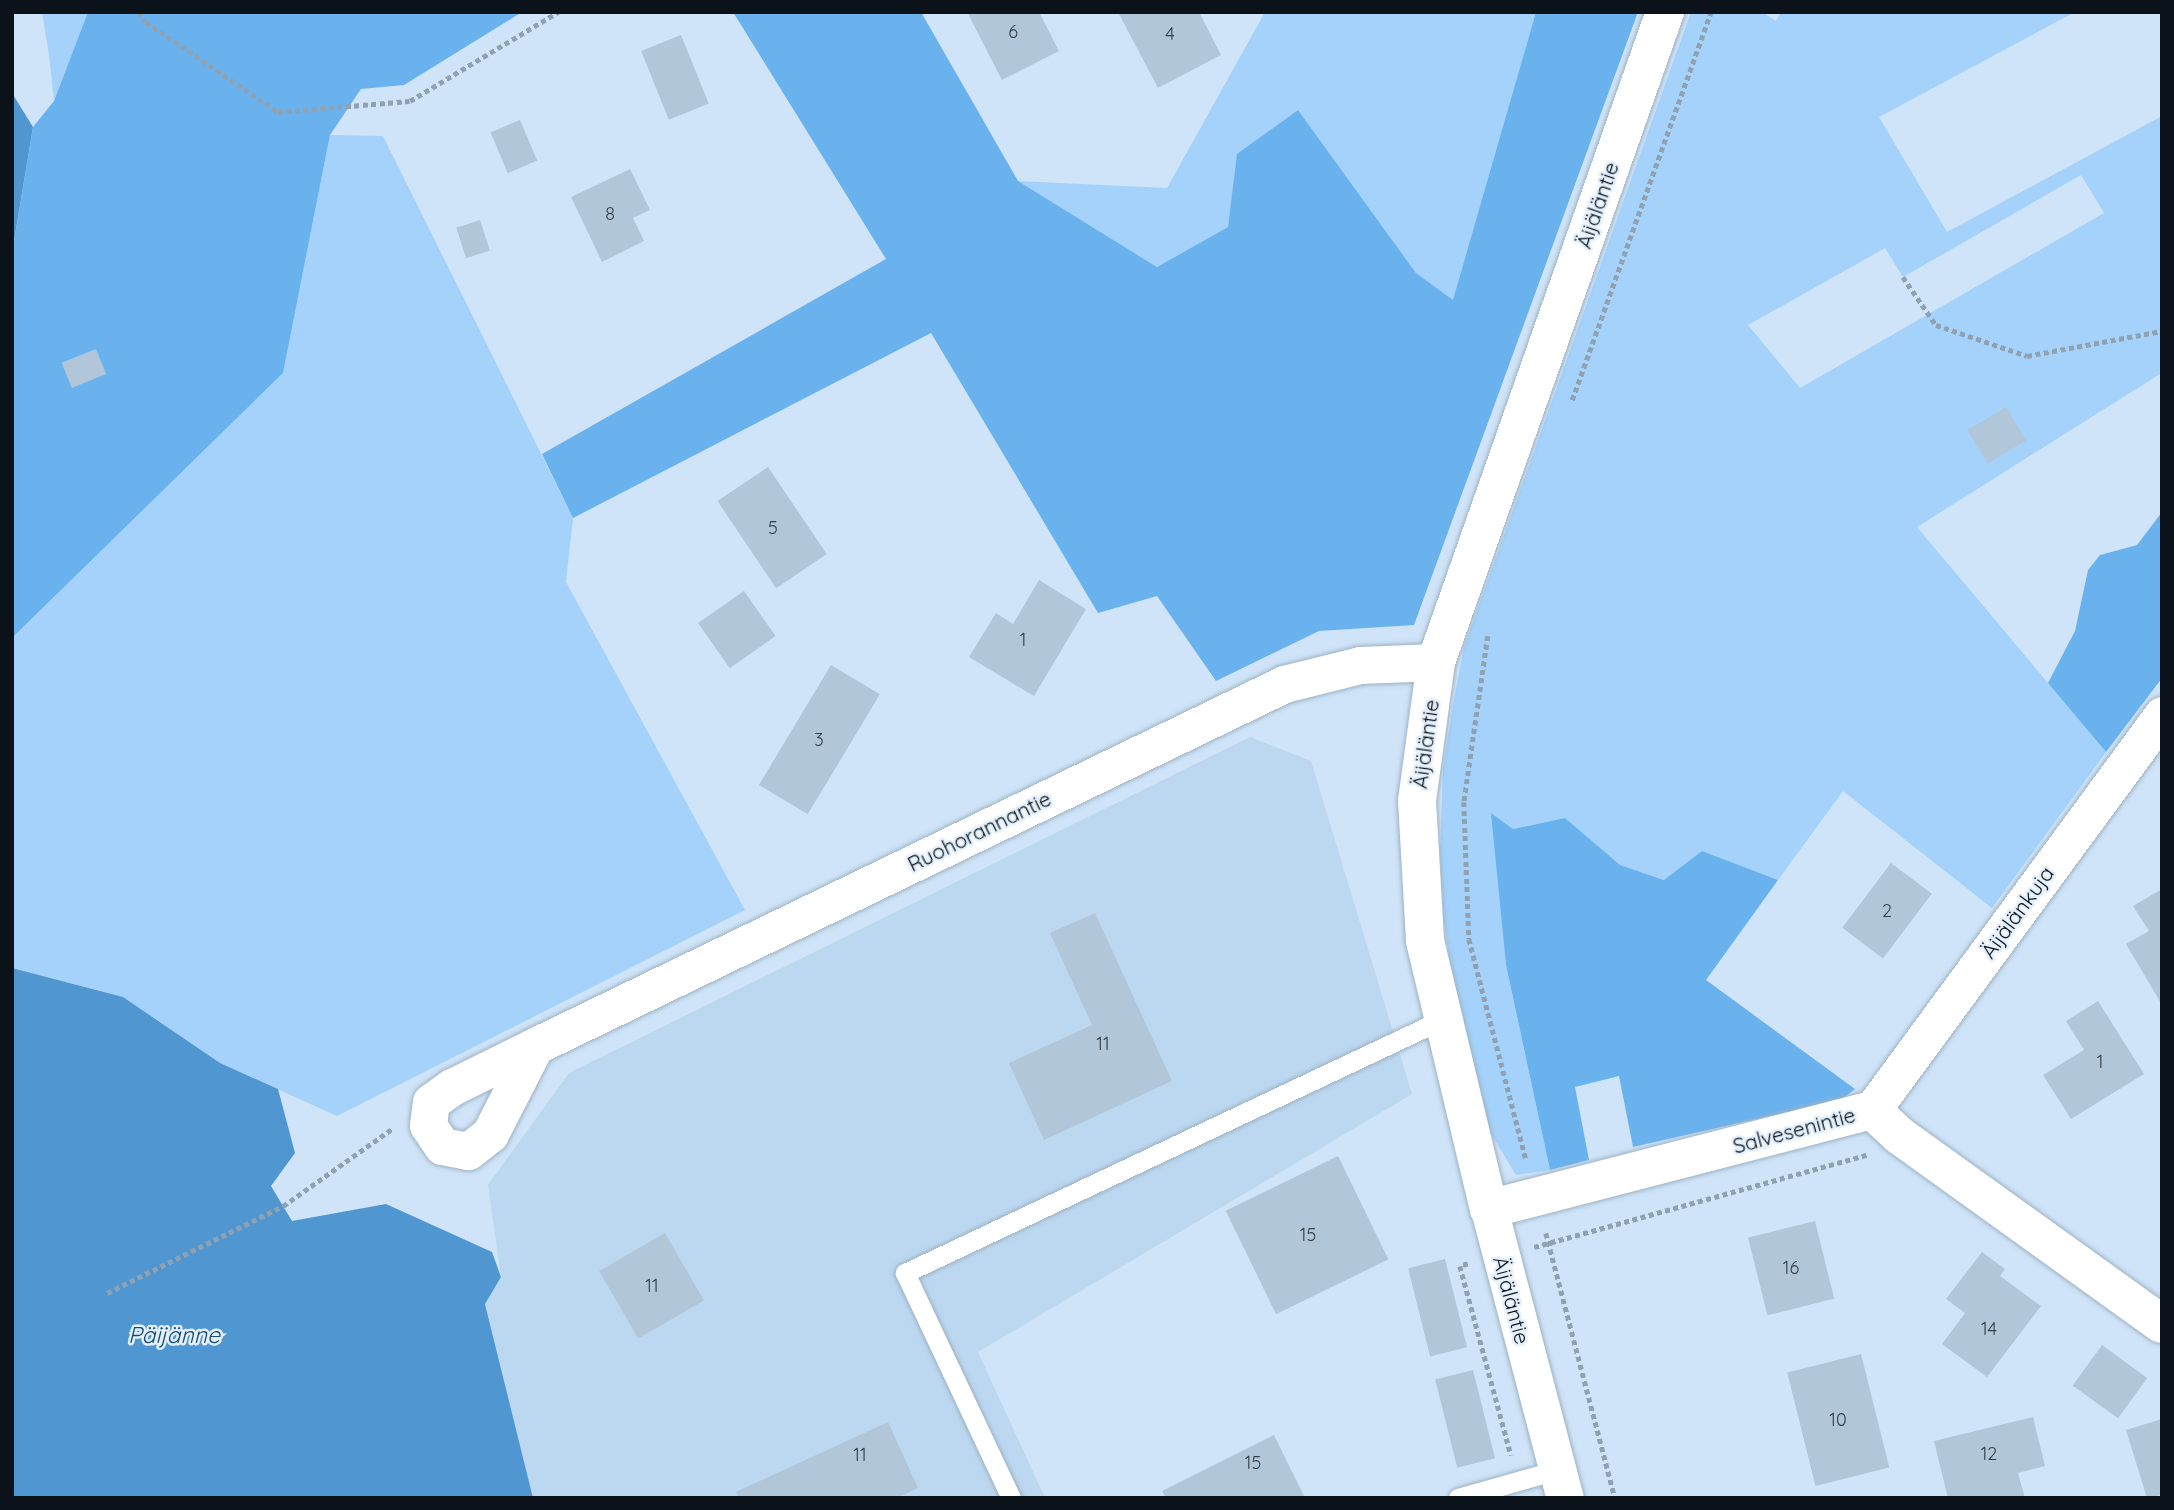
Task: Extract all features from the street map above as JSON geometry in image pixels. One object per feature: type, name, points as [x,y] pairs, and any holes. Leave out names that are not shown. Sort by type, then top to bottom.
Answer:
[{"type":"street","name":"Äijäläntie","points":[[1561,1484],[1489,1209],[1425,941],[1418,801],[1436,662],[1665,12]]},
{"type":"street","name":"Ruohorannantie","points":[[431,1102],[452,1087],[535,1046],[1284,684],[1360,665],[1436,662]]},
{"type":"street","name":"Äijälänkuja","points":[[1872,1110],[2162,715]]},
{"type":"street","points":[[431,1102],[428,1125],[442,1146],[468,1151],[490,1134],[535,1046]]},
{"type":"street","name":"Salvesenintie","points":[[1489,1209],[1872,1110],[1900,1136],[2162,1324]]},
{"type":"lane","points":[[1011,1498],[905,1273],[1443,1019]]},
{"type":"lane","points":[[1458,1498],[1561,1484]]},
{"type":"path","points":[[139,12],[146,22],[278,111],[410,100],[558,12]]},
{"type":"path","points":[[1567,413],[1711,12]]},
{"type":"path","points":[[1903,277],[1936,325],[2027,356],[2162,331]]},
{"type":"path","points":[[1488,632],[1464,802],[1469,939],[1615,1498]]},
{"type":"path","points":[[107,1293],[284,1206],[431,1102]]},
{"type":"path","points":[[1549,1244],[1880,1151]]},
{"type":"shaded area","points":[[42,12],[88,12],[54,101],[49,55]]},
{"type":"shaded area","points":[[88,12],[522,12],[404,85],[361,89],[330,135],[283,373],[12,638],[12,253],[33,127],[54,101]]},
{"type":"shaded area","points":[[733,12],[921,12],[1018,181],[1157,267],[1228,227],[1237,154],[1298,110],[1416,273],[1453,300],[1536,12],[1638,12],[1414,625],[1319,631],[1216,681],[1157,596],[1098,613],[931,333],[573,518],[542,454],[886,259]]},
{"type":"shaded area","points":[[1265,12],[1536,12],[1454,301],[1416,273],[1298,110],[1238,154],[1228,227],[1157,267],[1018,181],[1167,188]]},
{"type":"shaded area","points":[[1691,12],[1762,12],[1776,21],[1781,12],[2075,12],[1879,117],[1947,232],[2162,116],[2162,378],[2160,374],[1917,527],[2106,752],[1992,908],[1843,791],[1778,880],[1702,851],[1665,880],[1619,865],[1565,818],[1513,829],[1492,814],[1506,965],[1550,1170],[1516,1175],[1490,1132],[1456,1001],[1444,921],[1440,851],[1443,768],[1464,647]],"holes":[[[2081,175],[2104,213],[1800,388],[1748,325],[1885,248],[1903,277]]]},
{"type":"shaded area","points":[[330,135],[383,136],[573,518],[566,582],[745,910],[337,1116],[220,1063],[123,997],[12,968],[12,638],[283,373]]},
{"type":"shaded area","points":[[2162,512],[2162,678],[2106,752],[2048,683],[2075,631],[2088,570],[2100,555],[2137,545]]},
{"type":"shaded area","points":[[1250,737],[1311,761],[1412,1094],[978,1352],[1045,1498],[533,1498],[485,1303],[501,1277],[488,1185],[569,1073]]},
{"type":"shaded area","points":[[1491,813],[1513,829],[1565,818],[1620,865],[1664,880],[1702,851],[1778,880],[1706,980],[1855,1089],[1841,1100],[1633,1147],[1619,1076],[1575,1087],[1589,1160],[1550,1170],[1506,965]]},
{"type":"water","points":[[12,93],[33,127],[12,253]]},
{"type":"water","name":"Päijänne","points":[[12,968],[123,997],[220,1063],[278,1089],[295,1153],[271,1186],[292,1221],[386,1204],[492,1252],[501,1277],[485,1304],[533,1498],[12,1498]]},
{"type":"building","points":[[967,12],[1039,12],[1059,51],[1002,80]]},
{"type":"building","points":[[1118,12],[1199,12],[1221,55],[1158,88]]},
{"type":"building","points":[[681,35],[709,104],[669,120],[641,51]]},
{"type":"building","points":[[520,120],[537,161],[508,173],[491,133]]},
{"type":"building","points":[[630,169],[650,210],[633,218],[644,241],[602,262],[571,197]]},
{"type":"building","points":[[480,220],[490,250],[466,258],[456,228]]},
{"type":"building","points":[[96,349],[106,374],[72,388],[62,363]]},
{"type":"building","points":[[2006,407],[2026,440],[1988,464],[1967,430]]},
{"type":"building","points":[[768,467],[827,554],[776,588],[717,501]]},
{"type":"building","points":[[1039,580],[1086,609],[1034,696],[969,657],[996,613],[1013,624]]},
{"type":"building","points":[[744,591],[776,636],[730,668],[698,623]]},
{"type":"building","points":[[831,665],[880,694],[808,814],[759,785]]},
{"type":"building","points":[[1891,863],[1932,894],[1883,958],[1842,928]]},
{"type":"building","points":[[2162,889],[2162,1005],[2126,944],[2149,931],[2133,906]]},
{"type":"building","points":[[1095,913],[1172,1081],[1044,1140],[1009,1063],[1092,1025],[1050,933]]},
{"type":"building","points":[[2098,1001],[2144,1074],[2071,1119],[2043,1075],[2084,1050],[2066,1021]]},
{"type":"building","points":[[1338,1156],[1388,1259],[1276,1314],[1226,1211]]},
{"type":"building","points":[[1815,1221],[1834,1299],[1767,1315],[1748,1238]]},
{"type":"building","points":[[665,1233],[704,1301],[638,1339],[599,1271]]},
{"type":"building","points":[[1982,1252],[2005,1269],[2000,1276],[2041,1306],[1987,1377],[1942,1344],[1965,1313],[1946,1299]]},
{"type":"building","points":[[1445,1259],[1467,1347],[1430,1356],[1408,1268]]},
{"type":"building","points":[[2102,1345],[2147,1378],[2118,1418],[2073,1385]]},
{"type":"building","points":[[1861,1354],[1889,1468],[1816,1486],[1787,1372]]},
{"type":"building","points":[[1473,1370],[1495,1458],[1457,1468],[1435,1379]]},
{"type":"building","points":[[2033,1417],[2045,1466],[2018,1473],[2025,1498],[1948,1498],[1934,1441]]},
{"type":"building","points":[[2162,1419],[2162,1495],[2147,1498],[2126,1430]]},
{"type":"building","points":[[888,1422],[918,1488],[897,1498],[739,1498],[736,1492]]},
{"type":"building","points":[[1274,1435],[1305,1498],[1166,1498],[1162,1491]]}]
